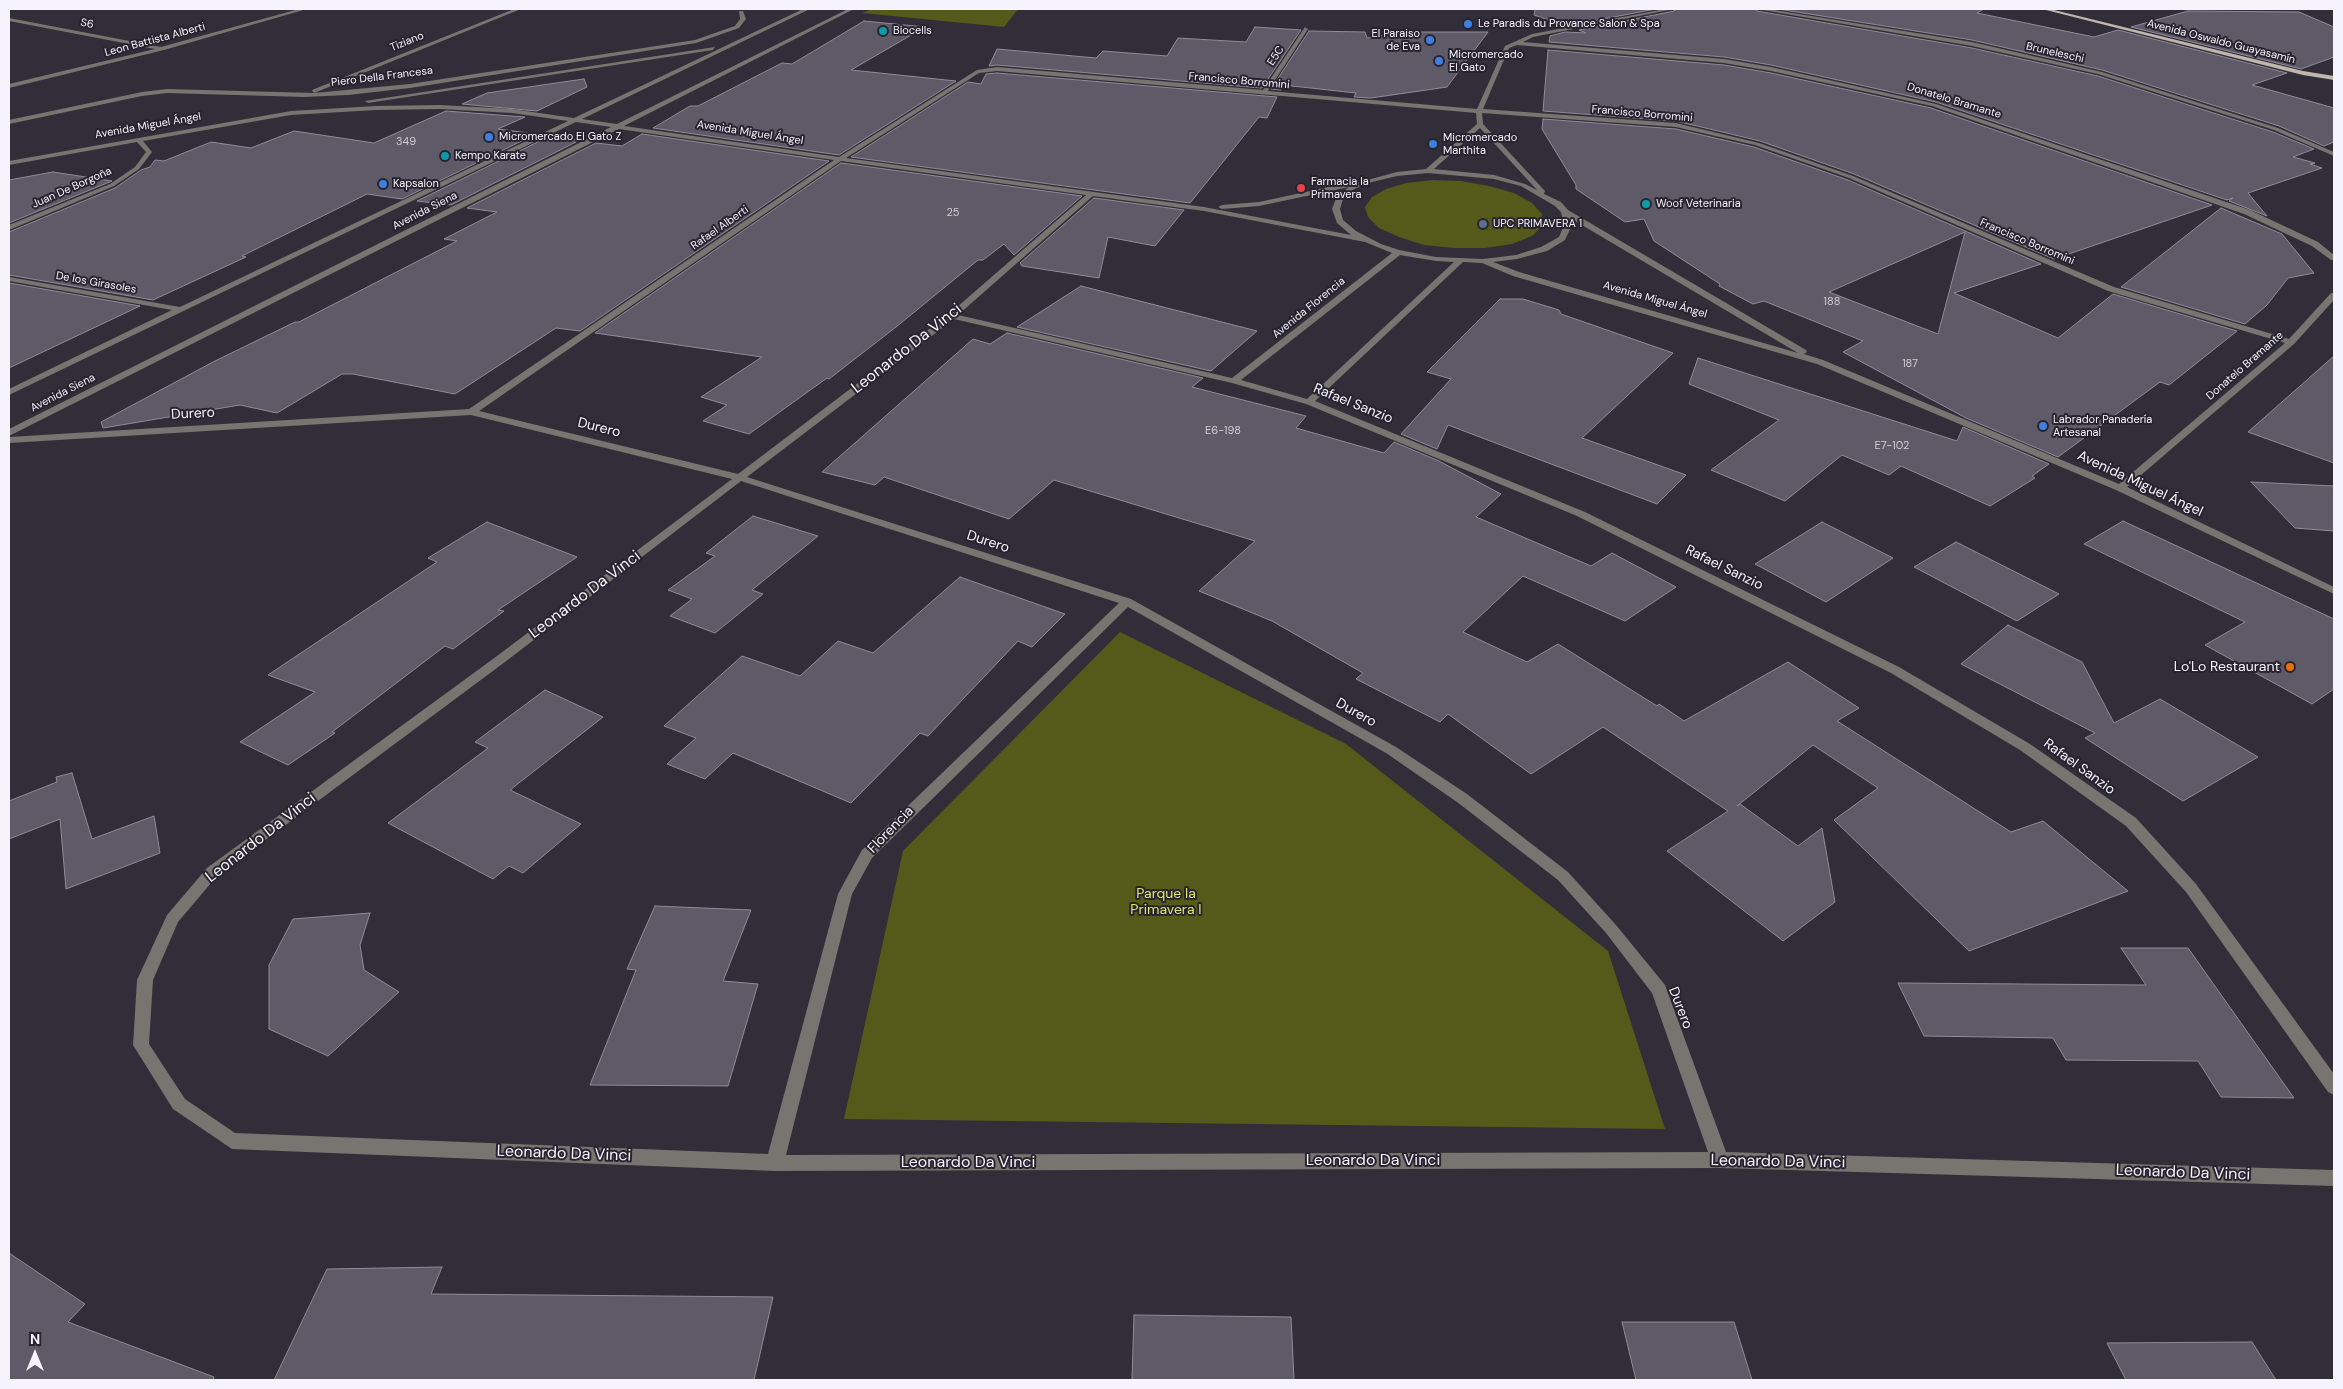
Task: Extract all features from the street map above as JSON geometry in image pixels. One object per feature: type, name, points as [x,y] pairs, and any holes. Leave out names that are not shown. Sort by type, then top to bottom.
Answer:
[{"type":"main road","name":"Avenida Oswaldo Guayasamín","points":[[2045,9],[2303,73],[2334,78]]},
{"type":"street","name":"Leon Battista Alberti","points":[[9,86],[162,49],[304,9]]},
{"type":"street","name":"Tiziano","points":[[304,95],[518,9]]},
{"type":"street","name":"Avenida Siena","points":[[9,392],[807,9]]},
{"type":"street","name":"Avenida Siena","points":[[9,432],[851,9]]},
{"type":"street","points":[[1547,196],[1480,124],[1479,111],[1504,52],[1515,43],[1532,36],[1672,9]]},
{"type":"street","name":"Bruneleschi","points":[[1760,9],[1972,44],[2100,73],[2276,128],[2334,154]]},
{"type":"street","name":"Piero Della Francesa","points":[[9,122],[142,94],[167,91],[304,95],[387,89],[680,44],[735,28],[743,19],[741,12]]},
{"type":"street","name":"S6","points":[[9,19],[162,49]]},
{"type":"street","name":"E5C","points":[[1264,93],[1305,29]]},
{"type":"street","name":"Donatelo Bramante","points":[[1515,43],[1684,56],[1724,61],[1771,69],[1934,105],[2247,212],[2315,244],[2334,258]]},
{"type":"street","name":"Avenida Miguel Ángel","points":[[9,163],[291,113],[726,47]]},
{"type":"street","name":"Francisco Borromini","points":[[986,69],[1479,111],[1676,125],[1757,144],[1850,178],[2112,289],[2291,342]]},
{"type":"street","name":"Rafael Alberti","points":[[471,412],[840,159],[977,72],[986,69]]},
{"type":"street","name":"Avenida Miguel Ángel","points":[[291,113],[376,108],[440,107],[512,110],[840,159],[1204,209],[1365,240]]},
{"type":"street","points":[[1428,171],[1480,124]]},
{"type":"street","name":"Juan De Borgoña","points":[[9,228],[112,186],[137,168],[149,152],[139,140]]},
{"type":"street","points":[[1547,196],[1523,185],[1494,177],[1428,171],[1397,174],[1370,180],[1352,188],[1340,198],[1336,209],[1340,221],[1353,233],[1365,240],[1398,252],[1436,259],[1462,260],[1517,257],[1544,249],[1562,238],[1568,225],[1565,212]]},
{"type":"street","name":"Avenida Miguel Ángel","points":[[1204,209],[1259,204],[1370,180]]},
{"type":"street","name":"Leonardo Da Vinci","points":[[1091,194],[952,316],[501,659],[212,872],[172,920],[145,980],[141,1046],[179,1104],[232,1141],[775,1163],[1720,1160],[2334,1178]]},
{"type":"street","name":"Avenida Miguel Ángel","points":[[1547,196],[1565,212],[1820,362]]},
{"type":"street","name":"Avenida Florencia","points":[[1234,381],[1398,252]]},
{"type":"street","points":[[1309,402],[1462,260]]},
{"type":"street","name":"Avenida Miguel Ángel","points":[[1483,260],[1516,274],[1820,362],[2120,488],[2334,591]]},
{"type":"street","name":"De los Girasoles","points":[[9,279],[179,310]]},
{"type":"street","name":"Donatelo Bramante","points":[[2120,488],[2291,342],[2334,295]]},
{"type":"street","name":"Rafael Sanzio","points":[[952,316],[1234,381],[1309,402],[1581,514],[1896,670],[2026,747],[2131,822],[2191,888],[2334,1087]]},
{"type":"street","name":"Durero","points":[[9,440],[471,412],[738,477],[1127,602],[1391,750],[1462,798],[1562,876],[1611,929],[1658,990],[1720,1160]]},
{"type":"street","name":"Florencia","points":[[775,1163],[845,894],[866,854],[1127,602]]},
{"type":"green space","points":[[872,9],[1018,9],[1004,27],[862,13]]},
{"type":"green space","points":[[1433,180],[1461,181],[1514,193],[1532,203],[1542,214],[1543,225],[1532,236],[1512,244],[1485,248],[1454,248],[1424,245],[1399,237],[1379,228],[1368,217],[1365,207],[1372,197],[1386,189],[1406,183]]},
{"type":"green space","name":"Parque la Primavera I","points":[[1120,632],[1346,744],[1608,951],[1665,1129],[844,1119],[903,851]]},
{"type":"building","points":[[1535,9],[1656,9],[1566,26],[1534,15]]},
{"type":"building","points":[[1676,9],[1755,9],[1757,11],[1972,48],[2098,76],[2273,132],[2314,149],[2293,157],[2315,163],[2310,164],[2322,168],[2248,193],[2267,216],[2229,201],[2233,198],[2227,200],[1936,102],[1771,65],[1724,57],[1549,42],[1550,36],[1565,32],[1586,33],[1579,30],[1674,11]]},
{"type":"building","points":[[1778,9],[1984,9],[1977,13],[2094,37],[2118,30],[2287,73],[2252,85],[2334,108],[2334,142],[2324,146],[2279,126],[2102,70],[1972,40]]},
{"type":"building","points":[[2188,11],[2299,12],[2334,27],[2334,57],[2301,69],[2131,27]]},
{"type":"building","points":[[864,21],[925,27],[851,70],[956,81],[839,155],[653,128],[690,106],[698,106],[782,63],[792,64]]},
{"type":"building","points":[[1255,27],[1301,30],[1262,88],[997,65],[989,66],[997,49],[1096,58],[1103,51],[1167,56],[1178,38],[1246,42]]},
{"type":"building","points":[[1309,31],[1365,32],[1367,38],[1402,32],[1488,32],[1447,87],[1371,98],[1354,97],[1356,93],[1283,85],[1281,90],[1271,89]]},
{"type":"building","points":[[1548,50],[1724,65],[1771,73],[1931,108],[2212,205],[2054,259],[1854,174],[1760,141],[1676,121],[1543,111]]},
{"type":"building","points":[[997,73],[1277,97],[1267,118],[1259,117],[1190,203],[851,157],[968,82],[981,84],[986,74]]},
{"type":"building","points":[[584,79],[587,87],[537,111],[462,104],[487,93]]},
{"type":"building","points":[[446,111],[525,117],[498,129],[536,134],[402,199],[367,194],[242,256],[246,257],[153,300],[9,275],[9,232],[115,188],[141,170],[150,167],[155,160],[164,161],[211,142],[251,148],[294,131],[374,143]]},
{"type":"building","points":[[1543,119],[1676,129],[1754,147],[1848,180],[2041,264],[1954,293],[2058,338],[2113,294],[2237,331],[2169,385],[2160,382],[2058,457],[1966,418],[1843,352],[1863,341],[1764,301],[1753,304],[1719,286],[1720,284],[1654,241],[1644,219],[1625,222],[1576,189],[1576,185],[1542,129]],"holes":[[[1965,232],[1938,334],[1829,292]]]},
{"type":"building","points":[[642,134],[829,161],[580,331],[556,328],[455,394],[353,374],[342,374],[277,413],[240,405],[103,428],[101,422],[213,362],[295,322],[299,322],[457,241],[444,239],[497,212],[467,208],[596,143],[622,146]]},
{"type":"building","points":[[550,136],[580,140],[451,205],[417,201]]},
{"type":"building","points":[[841,163],[1082,196],[1014,255],[1004,244],[983,260],[978,260],[829,379],[827,378],[749,434],[703,421],[727,405],[701,397],[762,357],[595,333]]},
{"type":"building","points":[[53,172],[112,181],[9,223],[9,180]]},
{"type":"building","points":[[1094,198],[1184,210],[1155,246],[1108,237],[1099,278],[1022,266],[1020,263]]},
{"type":"building","points":[[2221,208],[2282,234],[2314,273],[2288,278],[2267,305],[2245,324],[2121,287]]},
{"type":"building","points":[[9,283],[140,306],[9,368]]},
{"type":"building","points":[[1081,286],[1257,331],[1211,371],[1017,327]]},
{"type":"building","points":[[1500,299],[1523,299],[1559,310],[1561,314],[1673,353],[1582,438],[1686,475],[1657,504],[1448,425],[1437,449],[1401,434],[1451,379],[1427,372]]},
{"type":"building","points":[[1007,333],[1203,378],[1192,387],[1306,416],[1296,428],[1384,453],[1394,442],[1439,461],[1501,494],[1476,517],[1591,566],[1612,553],[1676,587],[1625,621],[1523,576],[1463,632],[1527,662],[1558,644],[1684,721],[1788,662],[1859,708],[1837,721],[2011,832],[2043,821],[2128,891],[1969,951],[1834,820],[1878,788],[1813,745],[1737,806],[1740,804],[1798,846],[1822,828],[1835,902],[1783,941],[1667,851],[1728,811],[1603,727],[1531,774],[1448,714],[1440,722],[1356,679],[1363,673],[1272,621],[1199,591],[1255,541],[1054,480],[1009,519],[884,477],[875,485],[822,472],[973,339],[990,344]]},
{"type":"building","points":[[2334,356],[2334,463],[2248,432]]},
{"type":"building","points":[[1698,358],[1957,441],[1963,427],[2049,464],[2032,476],[2035,478],[1990,506],[1901,466],[1889,475],[1842,455],[1785,501],[1711,470],[1779,420],[1689,384]]},
{"type":"building","points":[[2251,482],[2334,486],[2334,531],[2295,528]]},
{"type":"building","points":[[753,516],[818,536],[752,590],[763,594],[715,633],[670,616],[692,599],[668,590],[715,556],[706,553]]},
{"type":"building","points":[[2123,521],[2334,619],[2334,689],[2312,704],[2205,645],[2245,622],[2084,544]]},
{"type":"building","points":[[487,522],[577,557],[498,610],[504,611],[453,649],[445,646],[332,732],[335,733],[288,765],[240,742],[315,692],[268,675],[437,562],[428,558]]},
{"type":"building","points":[[1822,522],[1893,558],[1826,602],[1755,564]]},
{"type":"building","points":[[1956,542],[2059,594],[2017,621],[1914,567]]},
{"type":"building","points":[[960,577],[1065,614],[1032,647],[1018,641],[928,736],[920,733],[851,803],[733,753],[705,779],[667,764],[696,738],[664,726],[742,656],[800,676],[838,641],[873,653]]},
{"type":"building","points":[[2008,625],[2082,662],[2114,723],[2160,699],[2258,757],[2183,801],[2085,738],[2095,733],[1961,664]]},
{"type":"building","points":[[545,690],[603,717],[510,790],[581,824],[523,873],[509,866],[493,879],[388,823],[488,748],[475,742]]},
{"type":"building","points":[[72,773],[92,839],[154,816],[160,853],[66,889],[60,819],[9,839],[9,801],[57,782],[56,777]]},
{"type":"building","points":[[655,906],[751,910],[723,981],[758,984],[728,1086],[590,1085],[636,970],[627,969]]},
{"type":"building","points":[[370,913],[360,945],[364,970],[399,992],[328,1056],[269,1029],[269,965],[293,919]]},
{"type":"building","points":[[2121,948],[2188,948],[2294,1098],[2221,1097],[2198,1061],[2066,1060],[2053,1038],[1924,1036],[1898,983],[2146,985]]},
{"type":"building","points":[[9,1253],[85,1304],[68,1322],[214,1377],[213,1380],[9,1380]]},
{"type":"building","points":[[442,1267],[431,1294],[773,1297],[754,1380],[274,1380],[327,1269]]},
{"type":"building","points":[[1134,1315],[1291,1317],[1294,1380],[1132,1380]]},
{"type":"building","points":[[1622,1322],[1734,1322],[1752,1380],[1636,1380]]},
{"type":"building","points":[[2252,1342],[2276,1380],[2126,1380],[2107,1343]]},
{"type":"place","name":"Le Paradis du Provance Salon & Spa","points":[[1468,24]]},
{"type":"place","name":"Biocells","points":[[883,31]]},
{"type":"place","name":"El Paraiso de Eva","points":[[1430,40]]},
{"type":"place","name":"Micromercado El Gato","points":[[1439,61]]},
{"type":"place","name":"Micromercado El Gato Z","points":[[489,137]]},
{"type":"place","name":"Micromercado Marthita","points":[[1433,144]]},
{"type":"place","name":"Kempo Karate","points":[[445,156]]},
{"type":"place","name":"Kapsalon","points":[[383,184]]},
{"type":"place","name":"Farmacia la Primavera","points":[[1301,188]]},
{"type":"place","name":"Woof Veterinaria","points":[[1646,204]]},
{"type":"place","name":"UPC PRIMAVERA 1","points":[[1483,224]]},
{"type":"place","name":"Labrador Panadería Artesanal","points":[[2043,426]]},
{"type":"place","name":"Lo'Lo Restaurant","points":[[2290,667]]}]
